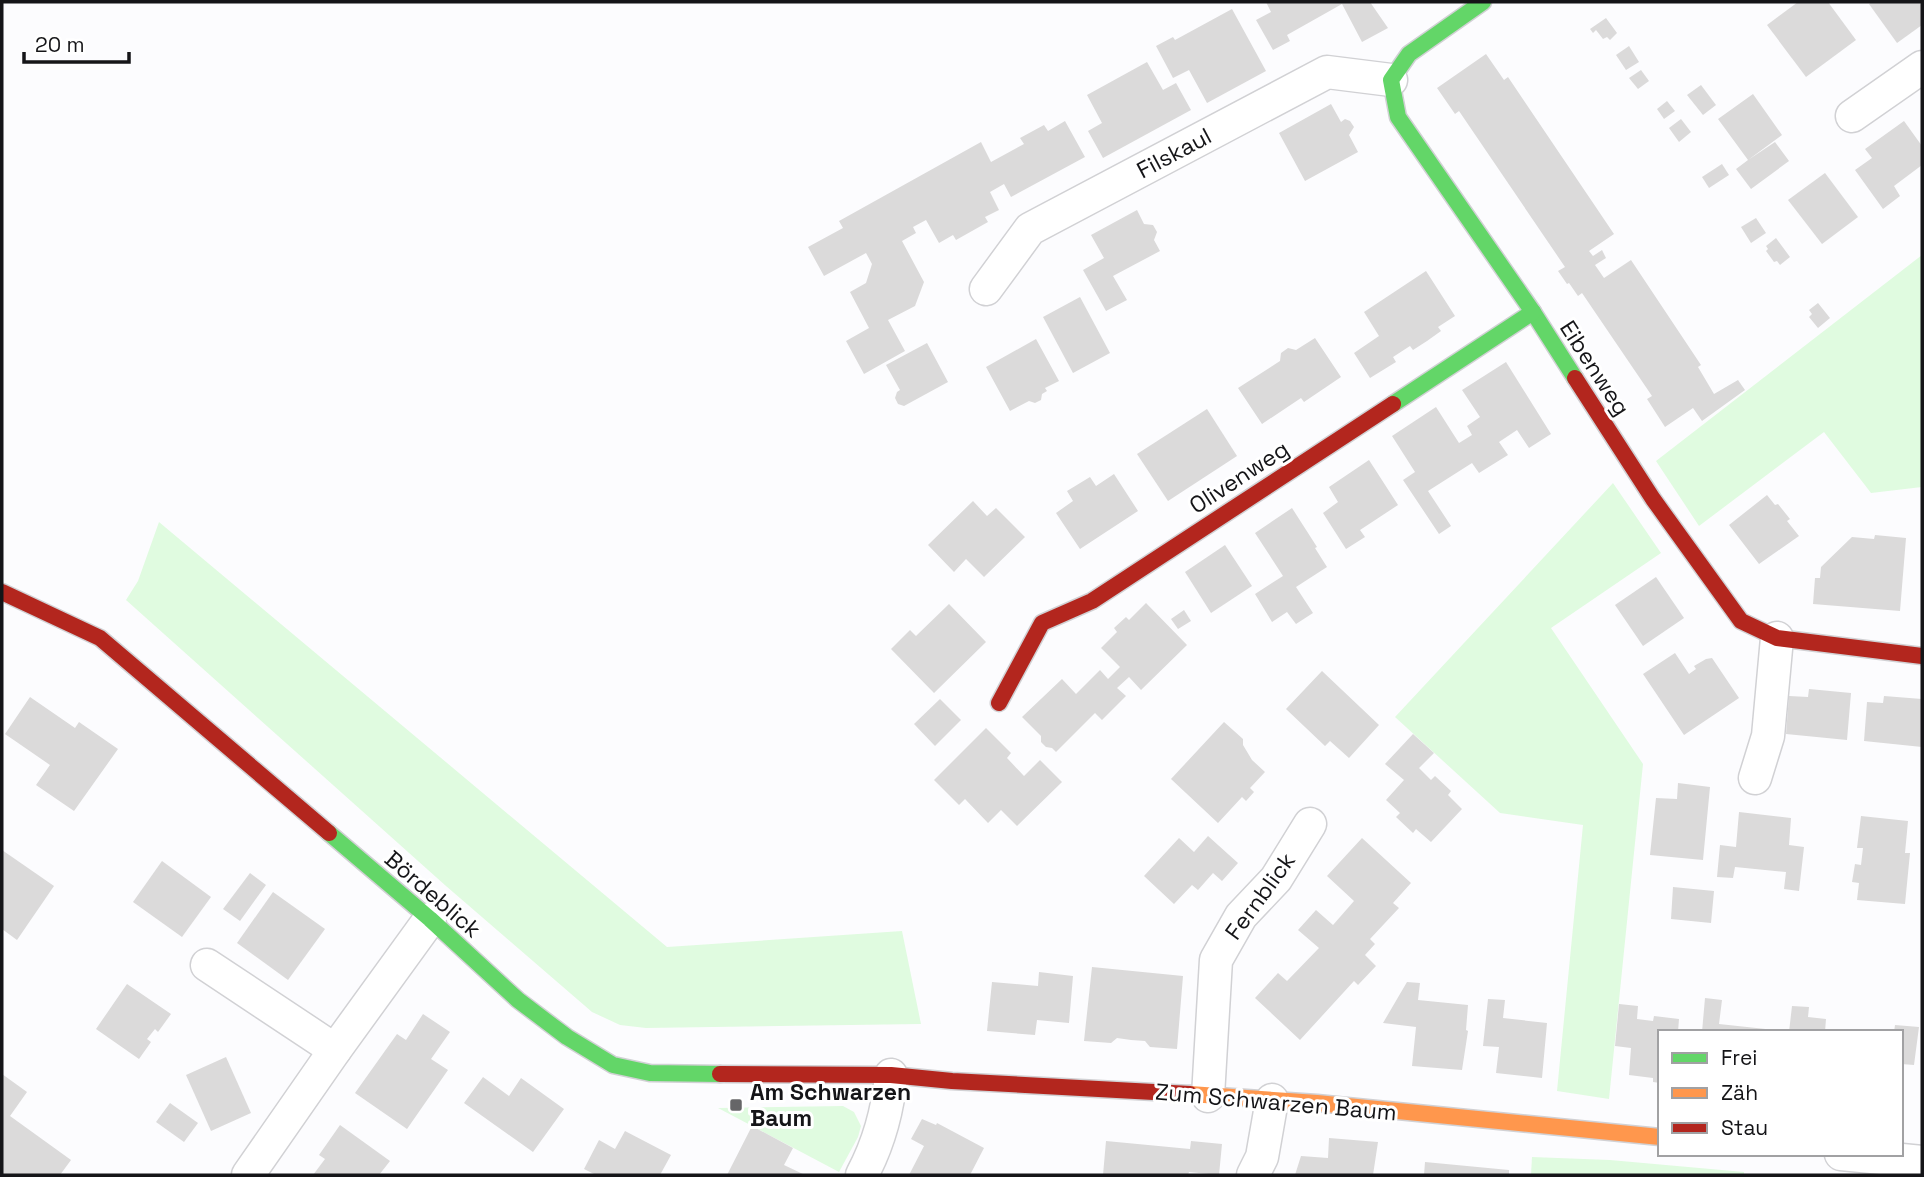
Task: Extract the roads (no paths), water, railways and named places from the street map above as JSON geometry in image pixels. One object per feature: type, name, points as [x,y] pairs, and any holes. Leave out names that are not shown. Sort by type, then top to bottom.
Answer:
[{"type":"street","points":[[1391,80],[1409,54],[1483,2]]},
{"type":"street","points":[[1852,116],[1922,67]]},
{"type":"street","name":"Filskaul","points":[[986,289],[1030,229],[1328,72],[1391,80]]},
{"type":"street","name":"Eibenweg","points":[[1391,80],[1398,117],[1532,312],[1653,499],[1741,621],[1777,638],[1922,656]]},
{"type":"street","name":"Olivenweg","points":[[999,703],[1042,623],[1092,601],[1532,312]]},
{"type":"street","name":"Bördeblick","points":[[2,592],[100,638],[430,919],[518,1000],[567,1037],[612,1065],[650,1073],[891,1075]]},
{"type":"street","points":[[1755,778],[1768,736],[1777,638]]},
{"type":"street","name":"Fernblick","points":[[1208,1096],[1216,960],[1241,916],[1276,879],[1310,824]]},
{"type":"street","points":[[248,1175],[430,919]]},
{"type":"street","points":[[207,965],[335,1050]]},
{"type":"street","points":[[862,1175],[873,1156],[889,1095],[891,1075]]},
{"type":"street","name":"Zum Schwarzen Baum","points":[[891,1075],[1272,1100],[1658,1137]]},
{"type":"street","points":[[1253,1175],[1262,1157],[1272,1100]]},
{"type":"street","points":[[1860,1156],[1922,1162]]},
{"type":"place","name":"Am Schwarzen Baum","points":[[736,1105]]}]
